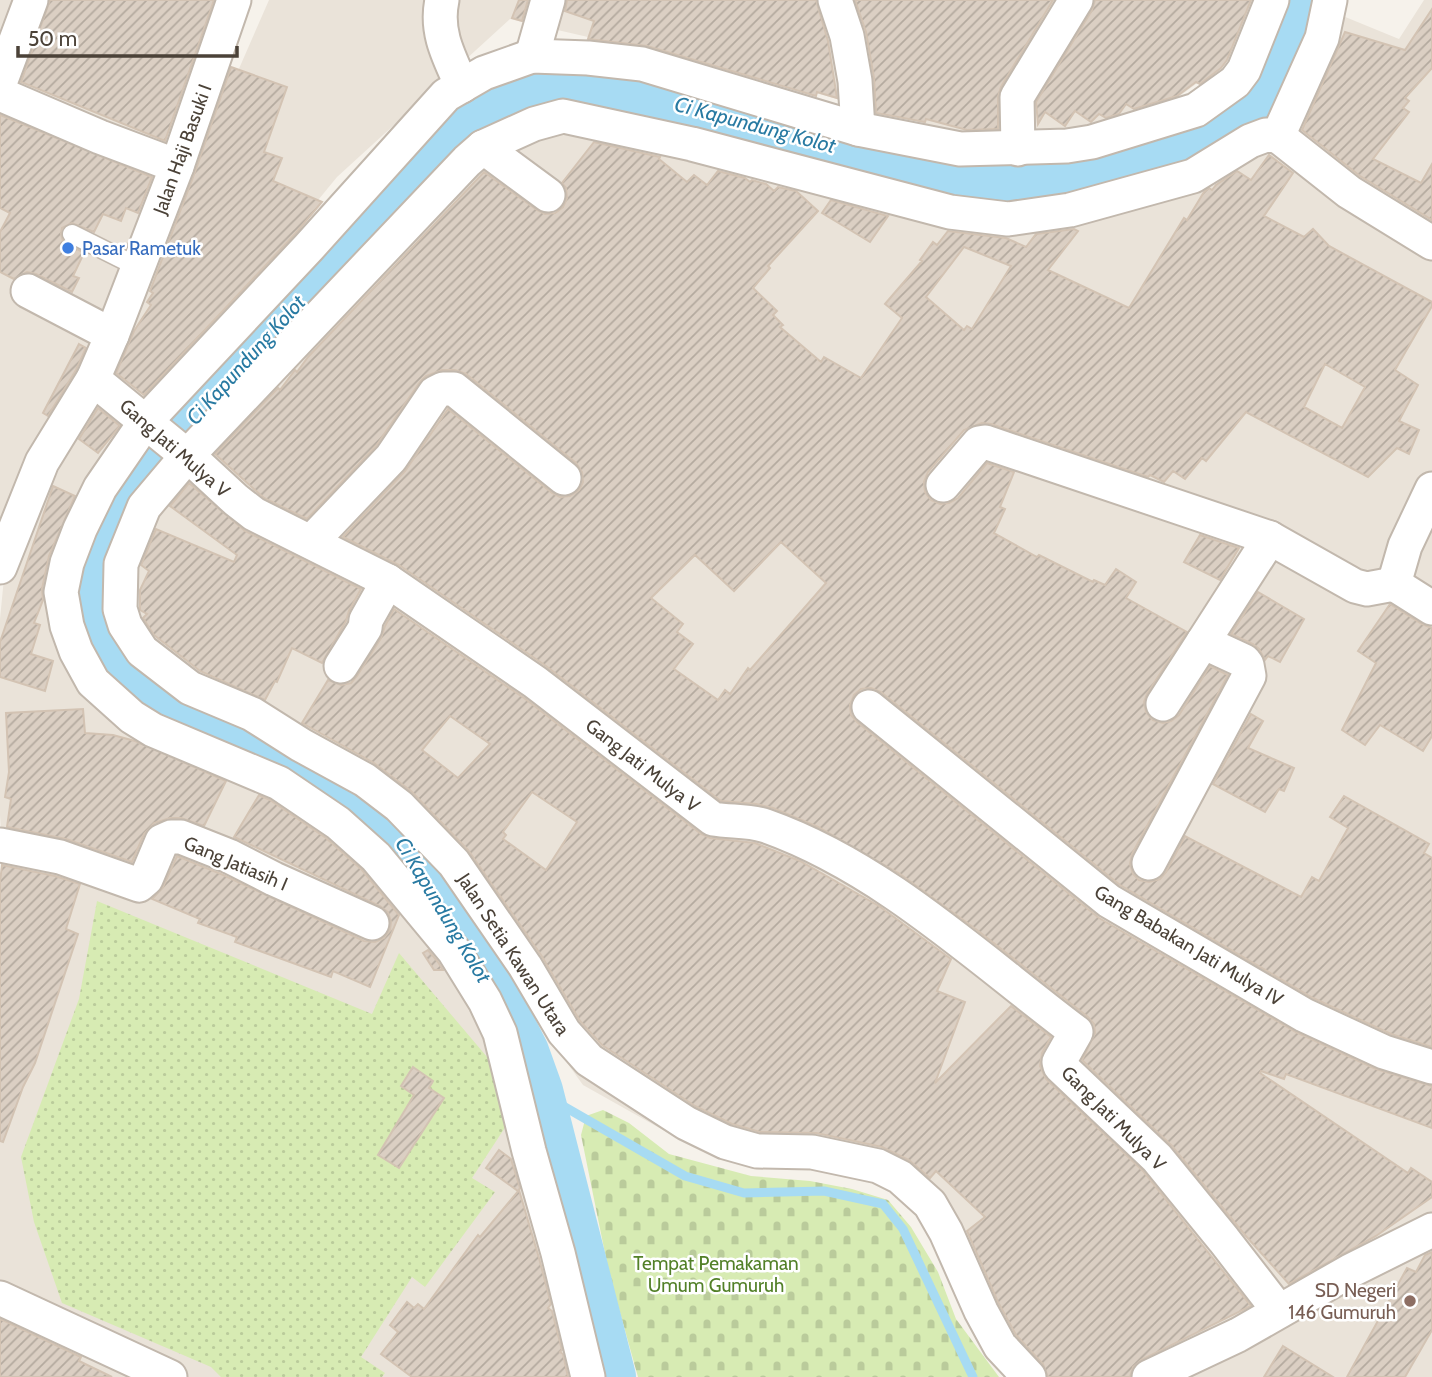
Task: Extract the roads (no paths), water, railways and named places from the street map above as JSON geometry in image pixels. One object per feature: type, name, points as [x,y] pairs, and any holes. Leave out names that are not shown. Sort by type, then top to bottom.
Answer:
[{"type":"street","points":[[0,83],[31,0]]},
{"type":"street","name":"Jalan Haji Basuki I","points":[[0,563],[42,462],[93,379],[112,335],[177,166],[234,0]]},
{"type":"street","points":[[442,0],[440,24],[444,46],[462,86]]},
{"type":"street","points":[[533,56],[548,0]]},
{"type":"street","points":[[835,0],[847,36],[855,81],[858,130]]},
{"type":"street","points":[[1018,149],[1017,97],[1076,0]]},
{"type":"street","points":[[166,439],[309,247],[446,95],[484,73],[533,56],[642,64],[858,130],[960,149],[1018,149],[1092,142],[1196,110],[1236,82],[1244,70],[1272,0]]},
{"type":"street","points":[[1278,136],[1322,38],[1330,0]]},
{"type":"street","points":[[0,92],[42,113],[177,166]]},
{"type":"street","points":[[588,1377],[500,1033],[454,951],[424,912],[359,840],[279,783],[153,730],[132,717],[93,682],[76,651],[66,626],[61,592],[67,563],[80,529],[116,461],[166,439],[483,147],[534,124],[563,116],[692,144],[950,212],[1008,219],[1070,209],[1193,176],[1250,141],[1266,135],[1278,136],[1349,192],[1432,243]]},
{"type":"street","points":[[483,147],[548,195]]},
{"type":"street","points":[[29,291],[112,335]]},
{"type":"street","name":"Gang Jati Mulya V","points":[[93,379],[254,514],[388,581],[535,682],[713,819],[765,825],[818,849],[892,891],[1076,1032],[1059,1062],[1060,1066],[1157,1158],[1279,1311]]},
{"type":"street","points":[[312,541],[391,458],[435,393],[443,389],[454,389],[564,478]]},
{"type":"street","name":"Jalan Setia Kawan Utara","points":[[166,439],[144,507],[121,564],[120,609],[125,625],[142,650],[190,688],[252,714],[365,780],[399,806],[454,863],[525,966],[564,1032],[589,1060],[686,1123],[725,1142],[757,1150],[812,1152],[878,1166],[900,1177],[930,1204],[1000,1346],[1029,1377]]},
{"type":"street","points":[[943,485],[979,443],[985,442],[1270,538],[1355,586],[1367,589],[1394,584],[1432,608]]},
{"type":"street","points":[[1394,584],[1405,546],[1432,489]]},
{"type":"street","points":[[1163,704],[1270,538]]},
{"type":"street","points":[[341,666],[365,628],[366,620],[388,581]]},
{"type":"street","points":[[1149,863],[1249,676],[1244,661],[1203,642]]},
{"type":"street","name":"Gang Babakan Jati Mulya IV","points":[[869,707],[1109,901],[1304,1015],[1384,1052],[1432,1068]]},
{"type":"street","name":"Gang Jatiasih I","points":[[0,845],[60,857],[139,885],[146,878],[162,841],[171,837],[181,838],[229,856],[372,923]]},
{"type":"street","points":[[1149,1377],[1238,1335],[1350,1271],[1430,1235]]},
{"type":"street","points":[[0,1298],[170,1377]]},
{"type":"lane","points":[[72,234],[138,267]]},
{"type":"waterway","name":"Ci Kapundung Kolot","points":[[610,1377],[537,1091],[523,1052],[474,956],[402,835],[305,767],[199,715],[136,679],[107,645],[97,595],[99,553],[123,495],[475,109],[535,83],[609,85],[949,177],[1028,183],[1108,169],[1226,127],[1262,108],[1291,62],[1311,0]]},
{"type":"waterway","points":[[537,1091],[685,1176],[744,1193],[824,1191],[883,1204],[903,1229],[973,1377]]},
{"type":"place","name":"Pasar Rametuk","points":[[68,248]]},
{"type":"place","name":"SD Negeri 146 Gumuruh","points":[[1410,1301]]},
{"type":"park label","name":"Tempat Pemakaman Umum Gumuruh","points":[[716,1274]]}]
